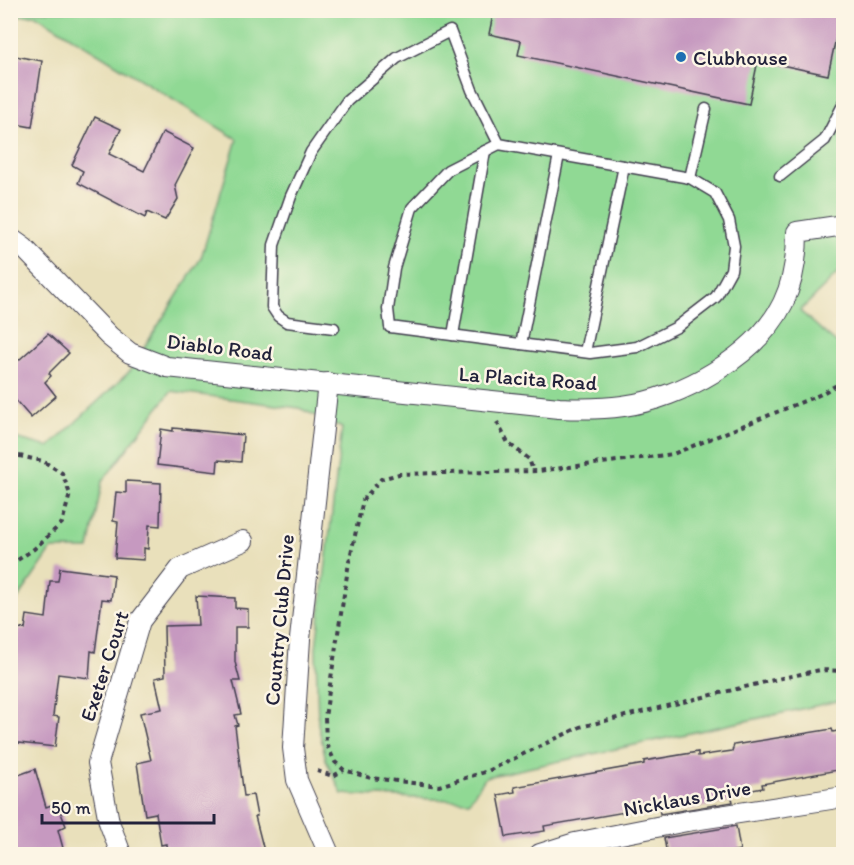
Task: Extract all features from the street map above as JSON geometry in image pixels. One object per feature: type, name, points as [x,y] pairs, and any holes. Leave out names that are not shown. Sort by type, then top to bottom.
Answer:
[{"type":"street","name":"La Placita Road","points":[[328,384],[560,408],[625,406],[659,398],[715,373],[742,352],[768,326],[783,304],[793,278],[797,254],[797,232],[843,225]]},
{"type":"street","name":"Diablo Road","points":[[10,238],[24,248],[109,336],[130,353],[167,367],[328,384]]},
{"type":"street","name":"Country Club Drive","points":[[328,384],[300,639],[293,748],[297,780],[329,855]]},
{"type":"street","name":"Exeter Court","points":[[121,855],[109,822],[98,763],[140,621],[180,569],[243,541]]},
{"type":"street","name":"Nicklaus Drive","points":[[540,855],[575,843],[687,821],[843,797]]},
{"type":"lane","points":[[334,328],[287,322],[278,316],[272,307],[274,245],[291,196],[311,152],[347,101],[397,58],[450,31],[472,90],[499,144]]},
{"type":"lane","points":[[780,176],[825,140],[843,103]]},
{"type":"lane","points":[[690,178],[706,109]]},
{"type":"lane","points":[[499,144],[624,166],[690,178],[715,193],[729,220],[734,246],[731,270],[716,297],[677,327],[637,346],[585,352],[390,327],[388,309],[394,268],[412,208],[448,170],[499,144]]},
{"type":"lane","points":[[453,335],[485,151]]},
{"type":"lane","points":[[521,344],[559,155]]},
{"type":"lane","points":[[585,352],[624,166]]},
{"type":"path","points":[[843,381],[819,395],[673,454],[533,471],[399,474],[381,479],[363,500],[349,562],[325,717],[326,743],[335,762],[344,770],[371,778],[439,786],[488,771],[580,727],[782,678],[820,670],[843,671]]},
{"type":"path","points":[[489,401],[494,418],[508,443],[529,459],[533,471]]},
{"type":"path","points":[[10,454],[43,461],[62,473],[70,494],[62,522],[34,549],[10,565]]},
{"type":"path","points":[[295,766],[333,776],[344,770]]},
{"type":"green space","points":[[11,11],[843,11],[843,268],[800,311],[843,349],[843,700],[486,777],[469,801],[342,794],[326,760],[318,724],[316,648],[342,428],[299,408],[171,391],[102,482],[89,549],[52,549],[11,609],[11,437],[49,447],[128,373],[201,258],[237,139],[36,15],[11,16]]},
{"type":"building","name":"Clubhouse","points":[[494,10],[842,10],[828,75],[758,60],[749,104],[518,55],[521,41],[489,34]]},
{"type":"building","points":[[10,55],[42,61],[32,127],[10,123]]},
{"type":"building","points":[[95,117],[121,129],[109,154],[144,171],[163,132],[194,148],[175,185],[178,199],[165,220],[147,212],[145,218],[78,183],[83,171],[72,165]]},
{"type":"building","points":[[48,334],[69,353],[49,373],[51,376],[45,382],[56,396],[31,418],[10,394],[10,368]]},
{"type":"building","points":[[173,428],[243,435],[241,462],[218,460],[217,472],[157,465],[161,429],[173,431]]},
{"type":"building","points":[[126,481],[161,483],[160,526],[149,525],[148,549],[144,548],[144,560],[115,558],[118,522],[113,521],[116,492],[126,493]]},
{"type":"building","points":[[60,568],[114,575],[111,600],[102,599],[95,652],[91,651],[89,678],[58,674],[53,716],[59,717],[55,747],[10,742],[10,638],[17,639],[18,628],[25,629],[27,615],[46,618],[50,581],[58,581]]},
{"type":"building","points":[[196,596],[235,598],[235,608],[248,609],[248,627],[235,627],[235,662],[240,681],[233,681],[241,714],[235,715],[238,725],[235,726],[244,796],[253,795],[257,816],[255,816],[265,855],[167,855],[166,844],[161,845],[156,813],[145,815],[137,763],[151,760],[140,713],[162,709],[155,678],[165,676],[164,626],[198,625]]},
{"type":"building","points":[[832,729],[833,732],[843,730],[843,769],[762,784],[763,788],[731,794],[733,802],[660,814],[659,806],[544,826],[545,831],[506,837],[498,795],[515,792],[514,787],[698,752],[698,756],[732,751],[734,745]]},
{"type":"building","points":[[35,769],[46,807],[57,803],[66,826],[58,830],[63,848],[46,855],[10,855],[10,778]]},
{"type":"building","points":[[736,826],[740,850],[717,855],[667,855],[664,838]]},
{"type":"place","name":"Clubhouse","points":[[681,57]]}]
